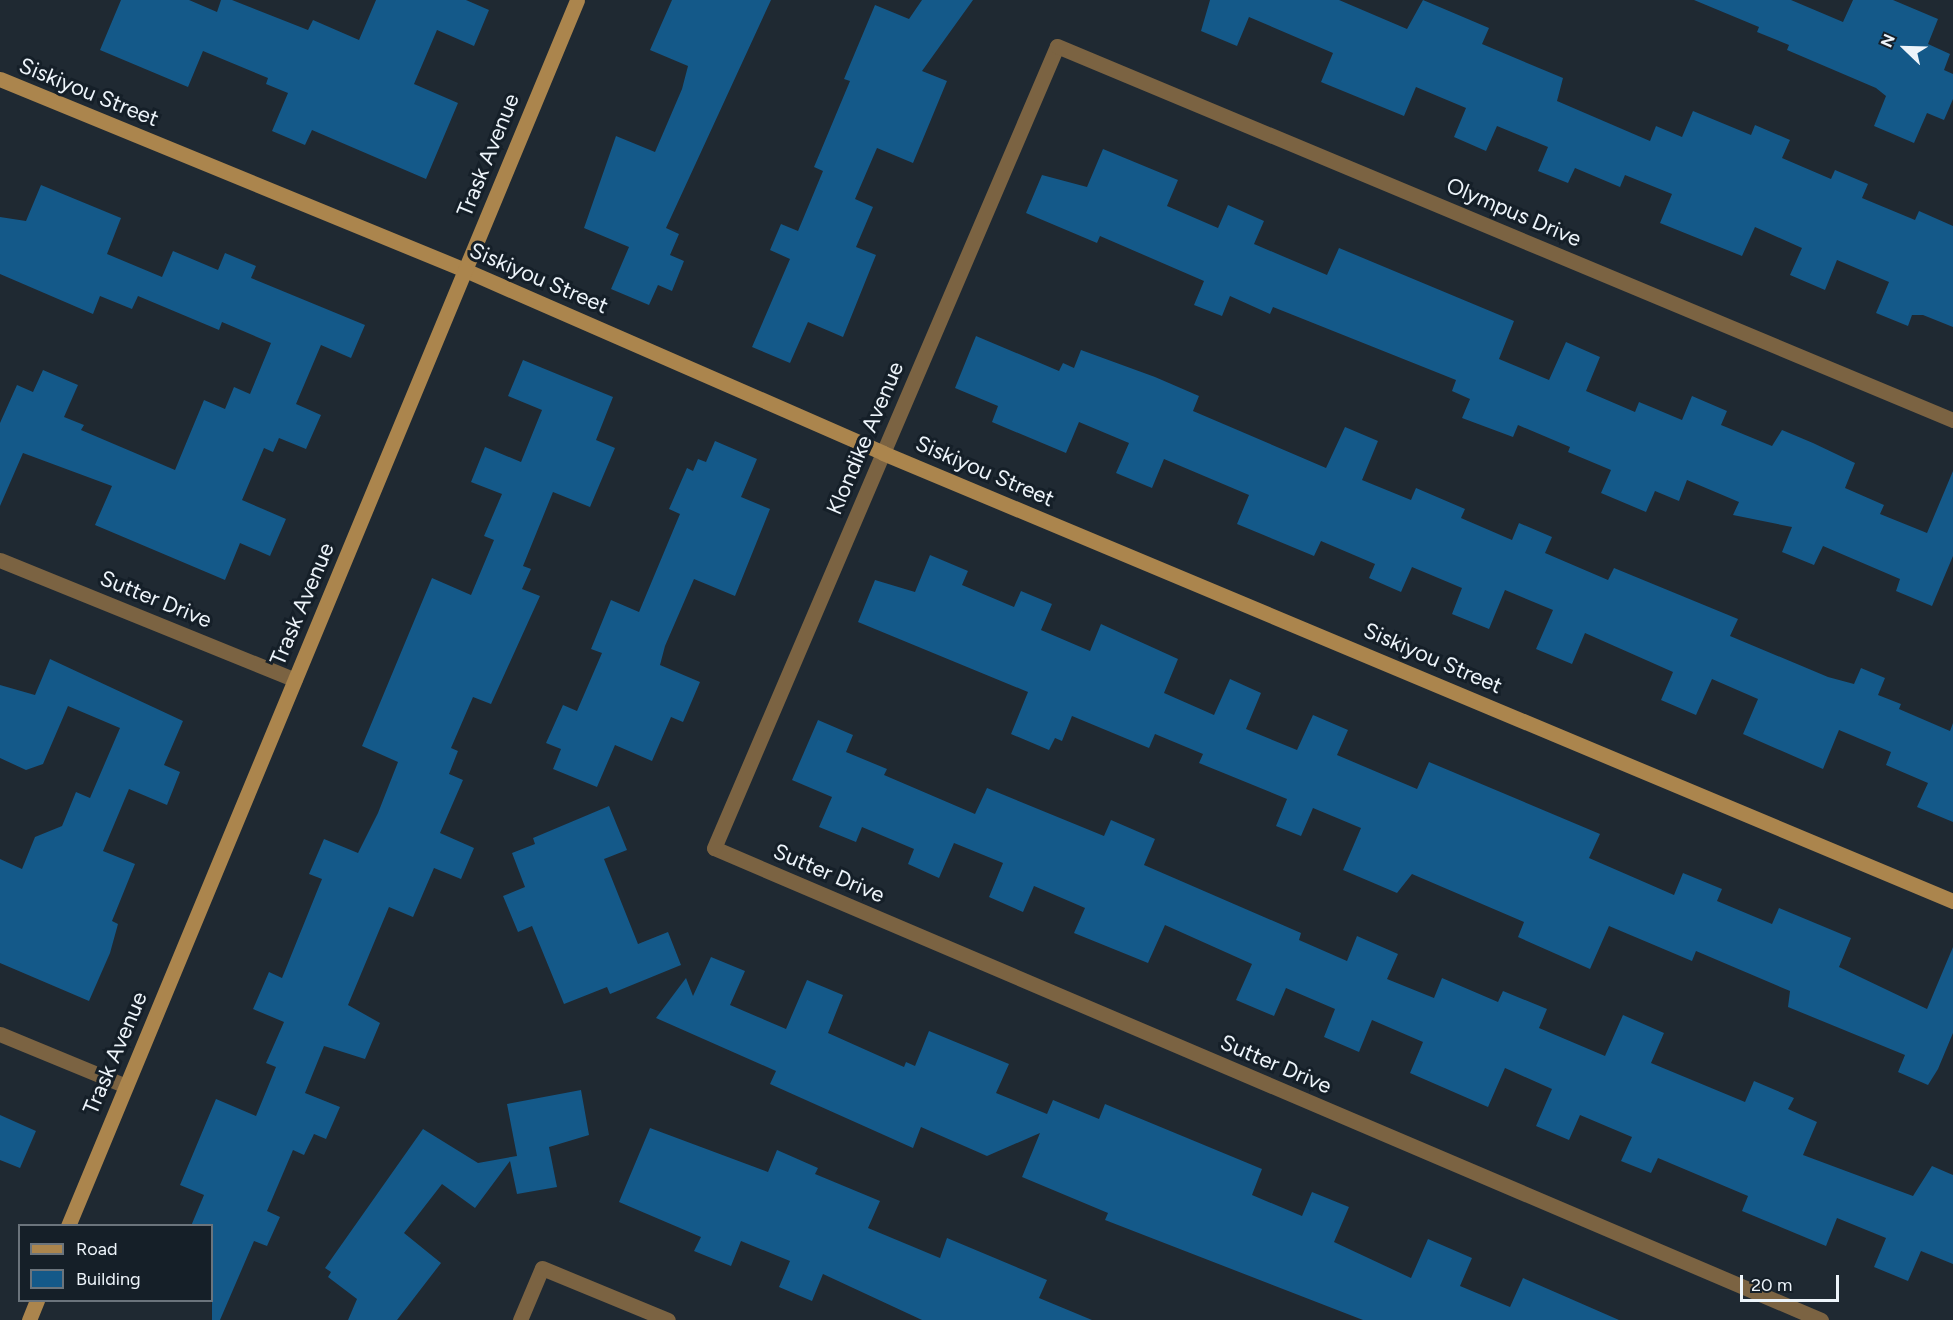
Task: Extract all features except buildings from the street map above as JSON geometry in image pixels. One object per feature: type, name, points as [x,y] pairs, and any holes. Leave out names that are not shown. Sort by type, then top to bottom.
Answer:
[{"type":"street","name":"Trask Avenue","points":[[69,1224],[577,0]]},
{"type":"street","name":"Olympus Drive","points":[[1057,46],[1953,420]]},
{"type":"street","name":"Klondike Avenue","points":[[714,848],[1057,46]]},
{"type":"street","name":"Siskiyou Street","points":[[0,79],[465,270],[883,453],[1953,901]]},
{"type":"street","name":"Sutter Drive","points":[[0,560],[295,680]]},
{"type":"street","name":"Sutter Drive","points":[[714,848],[1821,1320]]},
{"type":"street","points":[[0,1034],[126,1086]]},
{"type":"street","points":[[520,1320],[542,1268],[668,1320]]},
{"type":"street","points":[[29,1320],[36,1302]]}]
